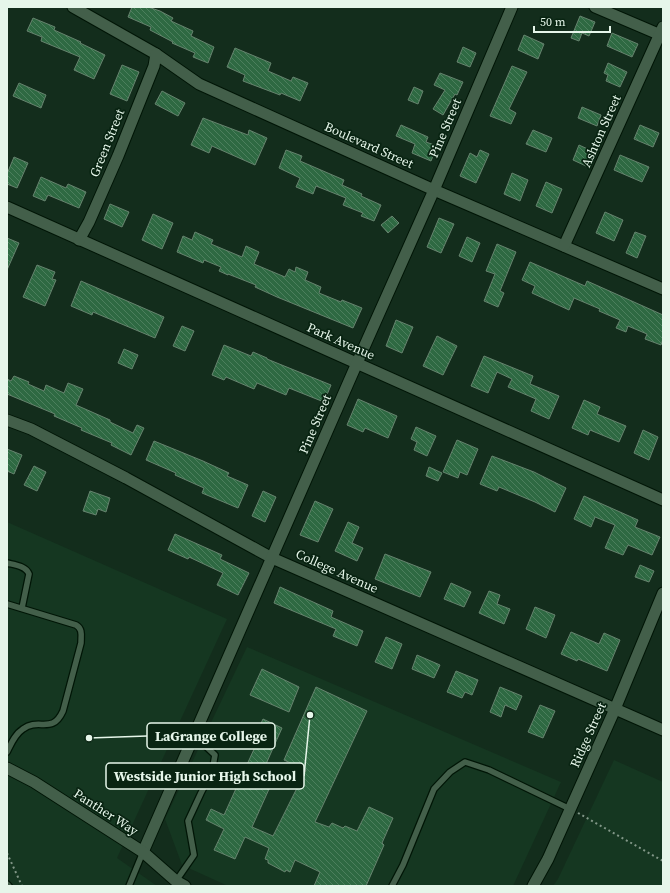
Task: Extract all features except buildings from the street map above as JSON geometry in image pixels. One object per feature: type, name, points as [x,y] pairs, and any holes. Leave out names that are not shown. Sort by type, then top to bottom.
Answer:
[{"type":"street","name":"Boulevard Street","points":[[73,7],[156,54],[199,84],[434,190],[663,289]]},
{"type":"street","name":"Pine Street","points":[[143,852],[356,363],[434,190],[512,7]]},
{"type":"street","points":[[595,7],[662,33]]},
{"type":"street","name":"Ashton Street","points":[[564,246],[662,33]]},
{"type":"street","name":"Green Street","points":[[79,240],[89,222],[118,156],[154,66],[156,54]]},
{"type":"street","name":"Park Avenue","points":[[7,207],[663,500]]},
{"type":"street","name":"College Avenue","points":[[7,420],[31,429],[126,478],[272,558],[663,730]]},
{"type":"street","name":"Ridge Street","points":[[533,886],[548,859],[615,709],[663,593]]},
{"type":"street","name":"Panther Way","points":[[7,768],[34,782],[143,852],[181,883]]},
{"type":"lane","points":[[7,564],[28,570],[29,574],[22,608]]},
{"type":"lane","points":[[7,604],[78,626],[81,631],[81,643],[60,718],[53,724],[35,724],[23,728],[7,752]]},
{"type":"lane","points":[[181,883],[194,855],[188,821],[212,772],[215,755],[194,735]]},
{"type":"lane","points":[[392,886],[403,864],[434,789],[450,772],[465,762],[489,770],[570,809]]},
{"type":"lane","points":[[129,886],[143,852]]},
{"type":"path","points":[[570,809],[663,861]]},
{"type":"path","points":[[7,853],[22,886]]},
{"type":"shaded area","points":[[7,522],[227,619],[117,858],[157,886],[7,886]]},
{"type":"shaded area","points":[[247,647],[561,782],[513,886],[228,886],[182,865],[165,819]]},
{"type":"shaded area","points":[[614,760],[663,782],[663,886],[553,886],[558,879]]},
{"type":"place","name":"Westside Junior High School","points":[[310,715]]},
{"type":"place","name":"LaGrange College","points":[[89,738]]}]
